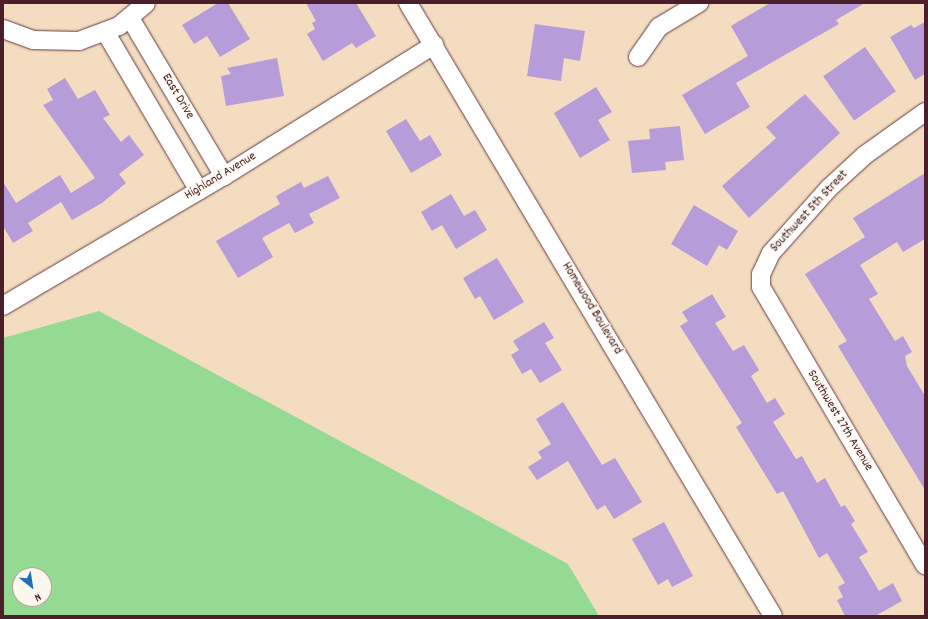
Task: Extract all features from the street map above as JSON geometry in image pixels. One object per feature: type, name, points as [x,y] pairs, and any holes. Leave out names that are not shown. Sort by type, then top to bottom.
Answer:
[{"type":"street","points":[[3,29],[20,37],[51,43],[78,41],[118,26],[146,3]]},
{"type":"street","name":"Homewood Boulevard","points":[[408,3],[773,616]]},
{"type":"street","points":[[638,57],[659,27],[699,3]]},
{"type":"street","points":[[118,26],[199,191]]},
{"type":"street","name":"East Drive","points":[[118,26],[224,176]]},
{"type":"street","name":"Highland Avenue","points":[[4,306],[224,176],[434,45]]},
{"type":"street","name":"Southwest 5th Street","points":[[761,274],[771,253],[829,188],[866,155],[925,112]]},
{"type":"street","name":"Southwest 27th Avenue","points":[[761,274],[761,286],[925,565]]},
{"type":"green space","points":[[99,311],[568,564],[599,616],[3,616],[3,338]]},
{"type":"building","points":[[218,3],[228,3],[250,39],[220,57],[207,36],[194,44],[182,25]]},
{"type":"building","points":[[306,3],[356,3],[376,36],[356,48],[352,43],[323,61],[307,34],[315,29],[312,23],[316,21]]},
{"type":"building","points":[[770,3],[865,3],[836,20],[839,24],[736,83],[750,107],[705,134],[682,95],[748,56],[731,26]]},
{"type":"building","points":[[925,22],[925,74],[915,80],[890,37],[911,25],[914,28]]},
{"type":"building","points":[[535,24],[585,31],[580,61],[564,58],[561,81],[527,76]]},
{"type":"building","points":[[865,47],[896,91],[854,120],[823,76]]},
{"type":"building","points":[[277,58],[284,96],[226,106],[221,76],[231,74],[227,68]]},
{"type":"building","points":[[65,78],[78,99],[95,90],[110,115],[103,118],[121,142],[129,135],[144,155],[119,174],[126,183],[102,203],[72,220],[61,202],[28,223],[33,231],[13,243],[3,226],[3,182],[16,203],[60,175],[71,193],[95,178],[43,105],[53,100],[47,89]]},
{"type":"building","points":[[596,87],[612,112],[598,120],[610,140],[580,158],[554,113]]},
{"type":"building","points":[[805,94],[840,133],[749,218],[722,186],[776,138],[766,127]]},
{"type":"building","points":[[406,119],[420,141],[430,135],[442,155],[411,173],[386,131]]},
{"type":"building","points":[[680,126],[684,160],[665,162],[666,170],[632,173],[628,141],[650,139],[649,129]]},
{"type":"building","points":[[925,173],[925,239],[903,252],[897,242],[860,265],[878,294],[869,299],[895,341],[903,336],[912,352],[905,356],[907,366],[925,396],[925,490],[838,346],[847,341],[805,274],[865,237],[853,218]]},
{"type":"building","points":[[328,176],[340,198],[309,214],[314,223],[295,233],[289,223],[262,238],[273,257],[238,278],[216,241],[280,204],[276,196],[301,182],[304,188]]},
{"type":"building","points":[[451,194],[464,216],[475,210],[487,230],[456,249],[442,225],[432,231],[421,212]]},
{"type":"building","points":[[694,205],[738,231],[727,250],[719,245],[707,266],[671,244]]},
{"type":"building","points":[[497,258],[524,302],[494,320],[480,296],[475,299],[463,278]]},
{"type":"building","points":[[712,294],[726,317],[715,323],[733,351],[744,345],[759,370],[751,376],[767,403],[775,398],[785,414],[773,422],[796,459],[802,456],[817,483],[825,478],[841,507],[845,505],[855,521],[851,524],[868,552],[859,557],[879,591],[893,583],[902,601],[875,616],[845,616],[837,600],[843,597],[838,587],[845,583],[827,553],[819,558],[783,491],[777,494],[736,427],[742,423],[680,326],[688,321],[682,312]]},
{"type":"building","points":[[544,322],[554,338],[545,343],[562,370],[540,383],[531,369],[522,374],[511,355],[519,350],[513,341]]},
{"type":"building","points":[[563,402],[602,465],[615,458],[642,502],[614,519],[605,505],[597,510],[568,461],[537,480],[528,467],[542,458],[538,452],[551,444],[536,419]]},
{"type":"building","points":[[664,522],[693,576],[672,587],[668,579],[658,585],[632,539]]}]
